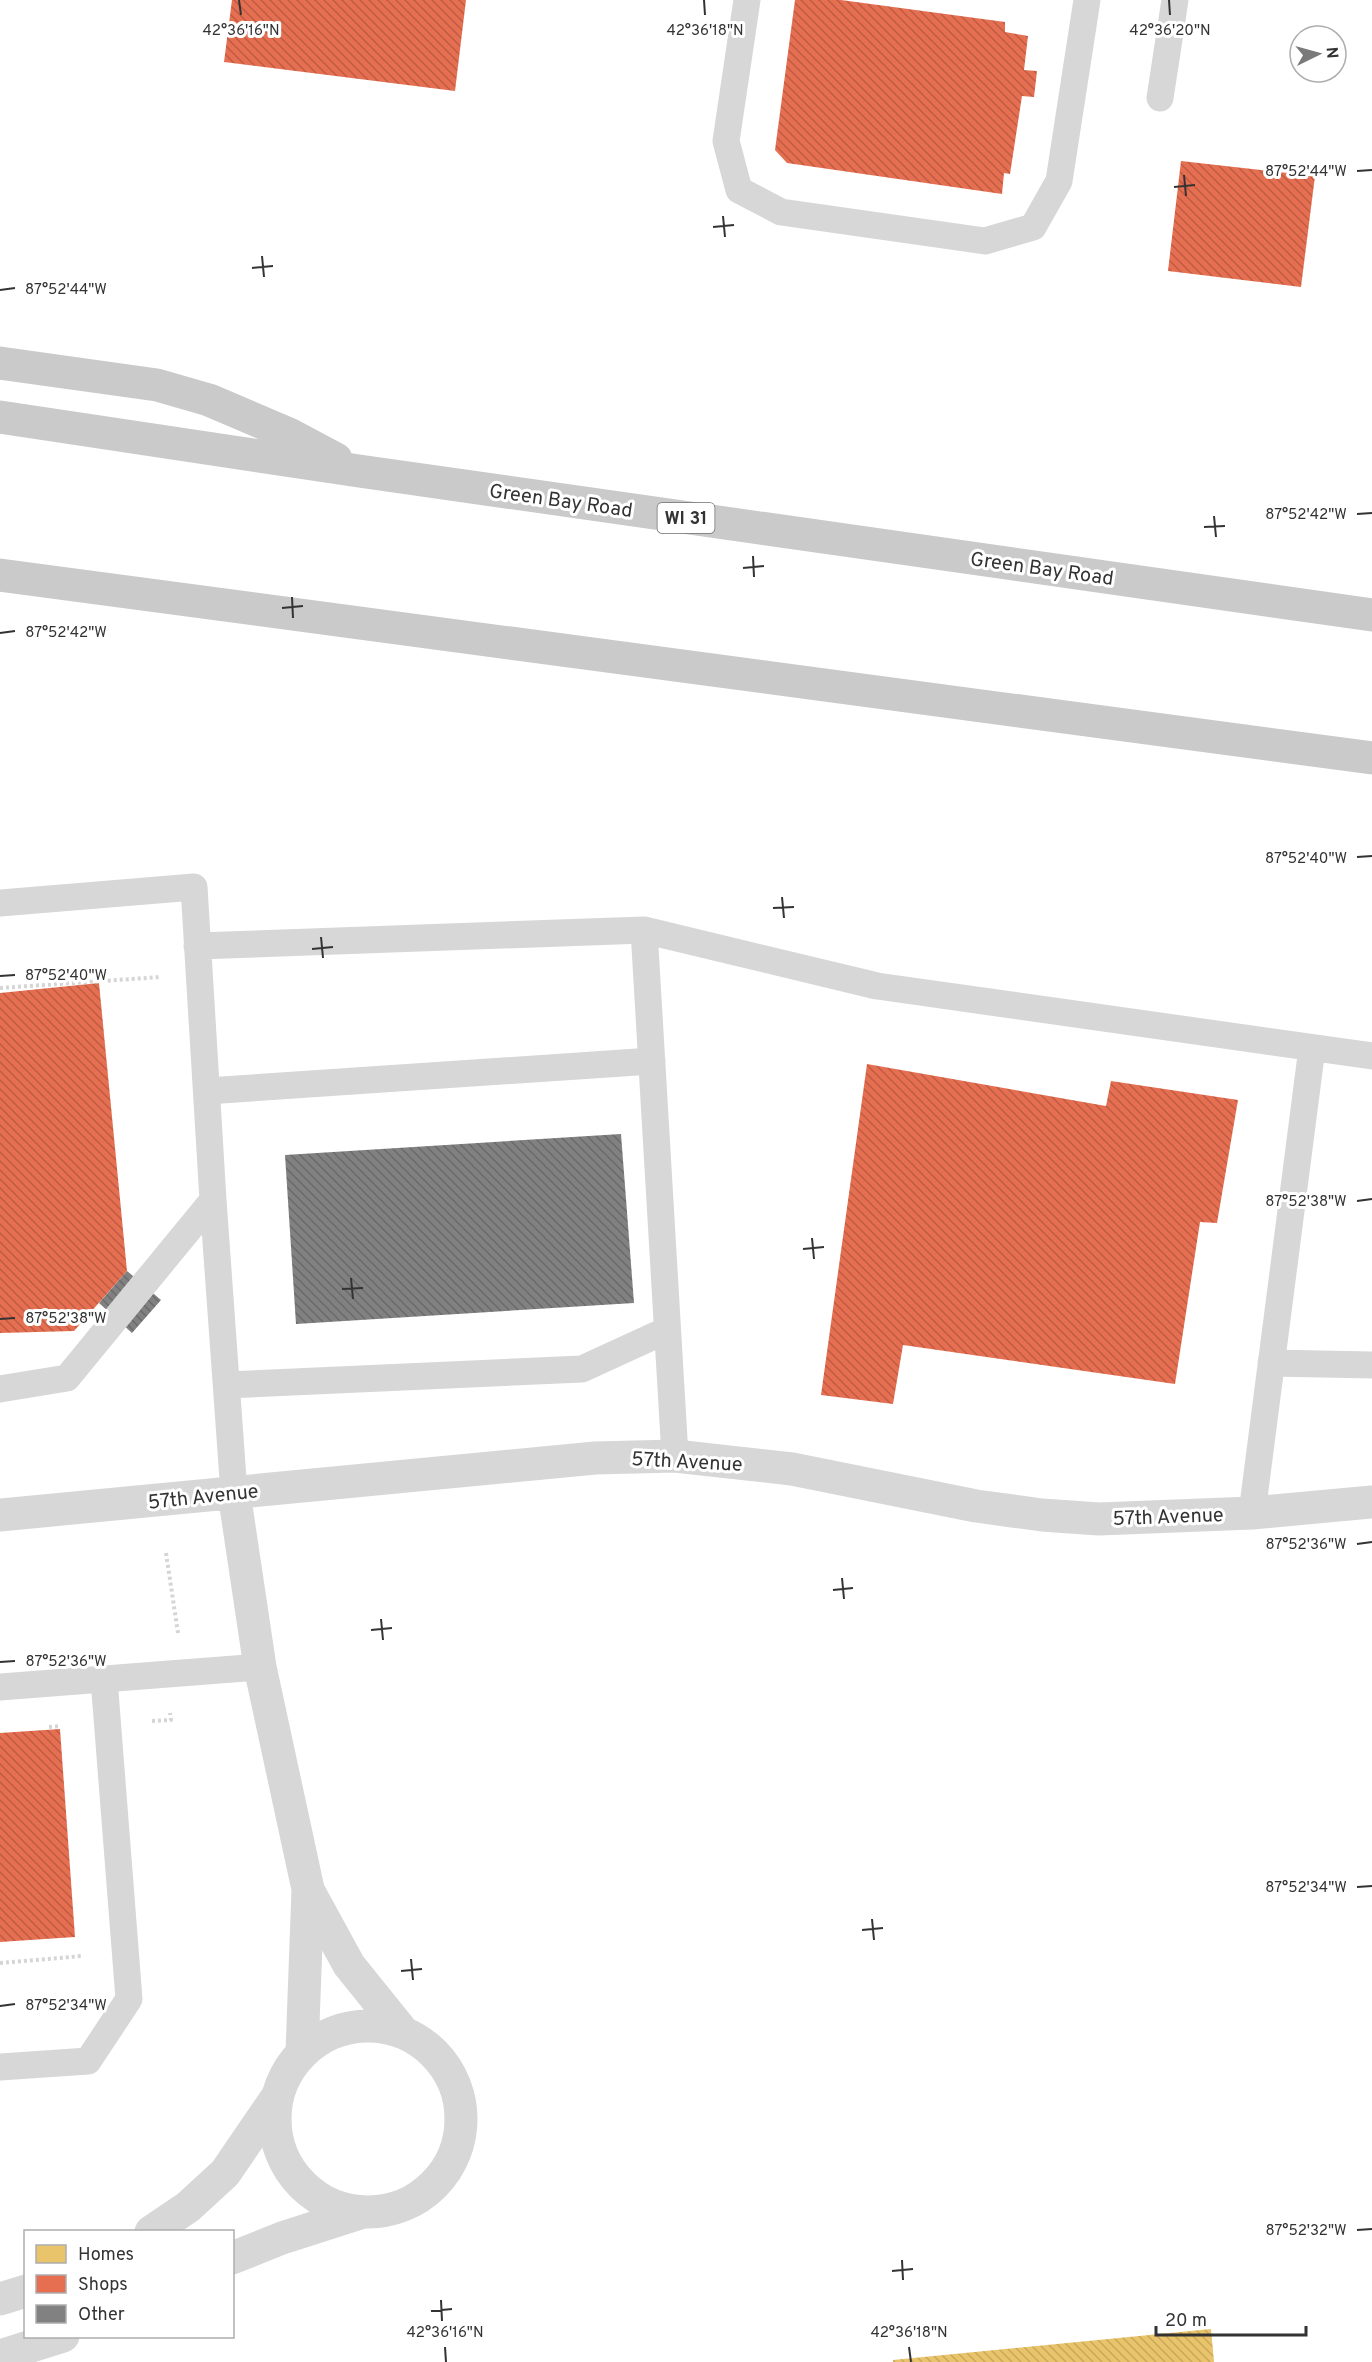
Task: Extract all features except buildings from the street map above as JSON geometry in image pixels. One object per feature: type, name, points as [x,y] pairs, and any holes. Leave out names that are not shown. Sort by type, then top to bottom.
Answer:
[{"type":"main road","points":[[0,363],[157,385],[209,400],[291,435],[359,471]]},
{"type":"main road","name":"Green Bay Road","points":[[0,417],[359,471],[1372,615]]},
{"type":"main road","points":[[0,575],[1372,758]]},
{"type":"street","name":"57th Avenue","points":[[0,1515],[595,1458],[675,1456],[792,1469],[976,1506],[1042,1515],[1099,1519],[1252,1513],[1372,1502]]},
{"type":"street","points":[[234,1493],[260,1667],[308,1889],[302,2052]]},
{"type":"street","points":[[308,1889],[349,1965],[403,2032]]},
{"type":"street","points":[[154,2230],[188,2207],[225,2173],[277,2097],[286,2073],[302,2052],[324,2036],[350,2027],[377,2026],[403,2032],[428,2047],[447,2069],[458,2096],[461,2125],[454,2153],[440,2178],[418,2197],[391,2209],[363,2212],[282,2238],[234,2257]]},
{"type":"street","points":[[277,2097],[275,2124],[280,2151],[293,2175],[312,2194],[336,2207],[363,2212]]},
{"type":"street","points":[[0,2299],[24,2292]]},
{"type":"street","points":[[0,2356],[60,2338]]},
{"type":"lane","points":[[747,0],[726,141],[739,190],[781,212],[985,241],[1033,227],[1059,181],[1087,0]]},
{"type":"lane","points":[[1160,98],[1175,0]]},
{"type":"lane","points":[[0,903],[194,887],[234,1493]]},
{"type":"lane","points":[[197,946],[644,930],[877,986],[1372,1056]]},
{"type":"lane","points":[[644,930],[675,1456]]},
{"type":"lane","points":[[1252,1513],[1312,1048]]},
{"type":"lane","points":[[207,1091],[652,1061]]},
{"type":"lane","points":[[0,1389],[67,1378],[213,1200]]},
{"type":"lane","points":[[227,1385],[582,1369],[667,1330]]},
{"type":"lane","points":[[1271,1363],[1372,1365]]},
{"type":"lane","points":[[0,1687],[260,1667]]},
{"type":"lane","points":[[0,2067],[88,2061],[129,2000],[104,1679]]},
{"type":"path","points":[[0,988],[168,977]]},
{"type":"path","points":[[166,1553],[178,1638]]},
{"type":"path","points":[[0,1963],[82,1956]]}]
